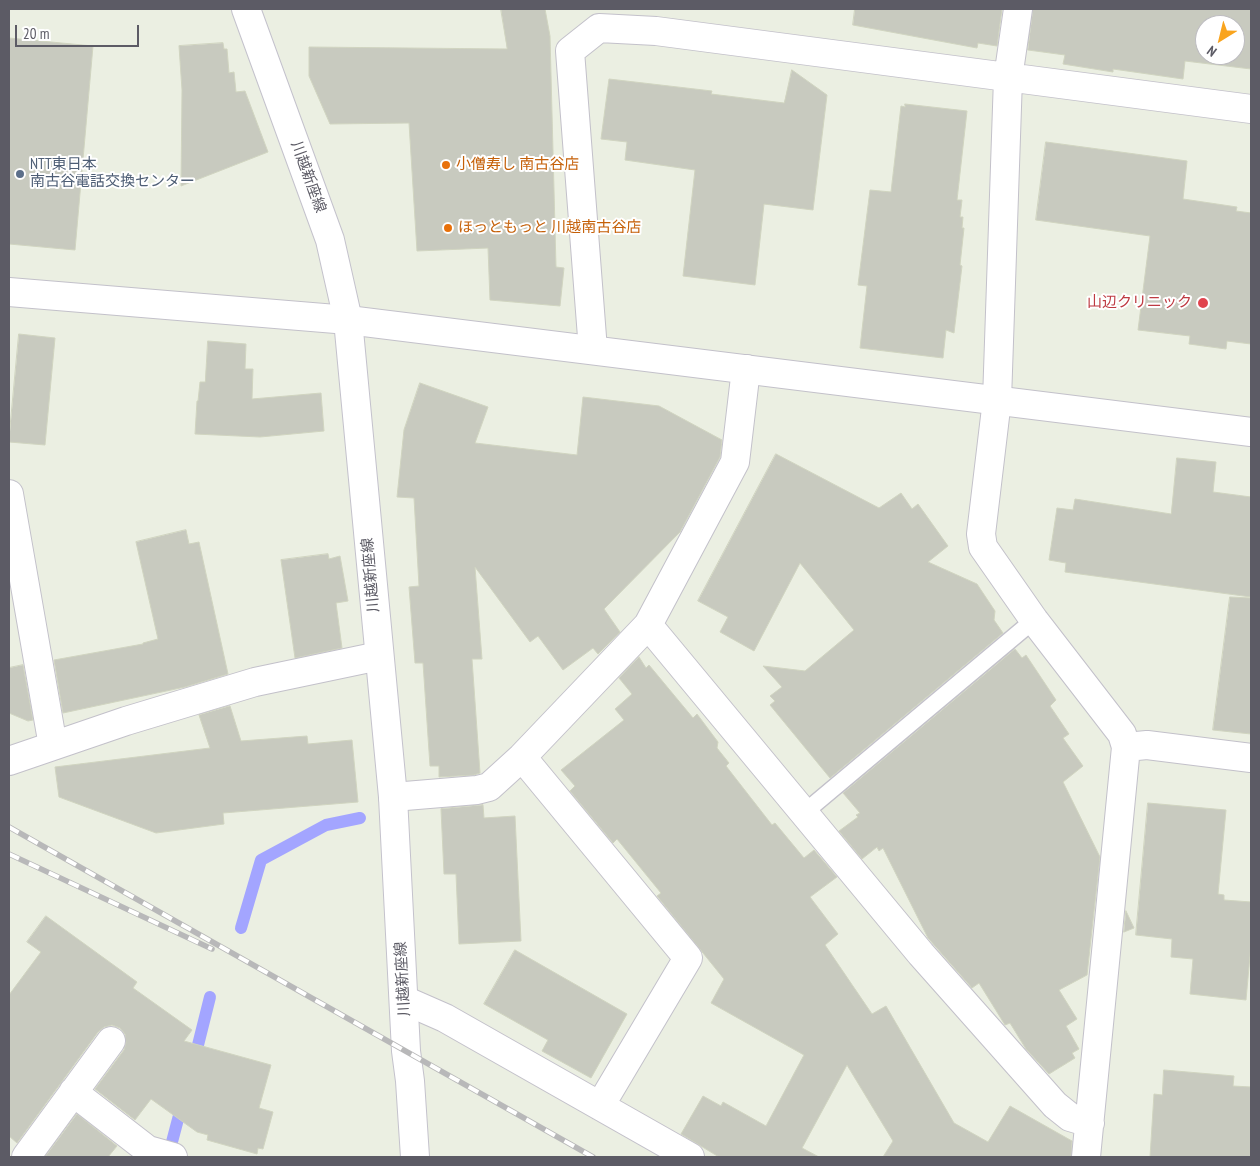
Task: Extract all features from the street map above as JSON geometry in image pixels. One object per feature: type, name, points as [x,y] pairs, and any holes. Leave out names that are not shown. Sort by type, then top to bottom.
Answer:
[{"type":"street","name":"川越新座線","points":[[246,9],[330,240],[348,320],[393,797],[406,1052],[410,1081],[415,1157]]},
{"type":"street","points":[[1018,9],[1008,78],[996,400],[981,534],[982,547],[1034,620],[1122,734],[1126,747],[1086,1157]]},
{"type":"street","points":[[593,350],[570,51],[599,28],[657,20],[1008,78],[1251,109]]},
{"type":"street","points":[[9,292],[348,320],[1251,432]]},
{"type":"street","points":[[393,797],[477,790],[489,787],[522,757],[648,625],[736,462],[746,369]]},
{"type":"street","points":[[9,494],[53,746]]},
{"type":"street","points":[[648,625],[805,812],[920,954],[1056,1105],[1070,1117],[1090,1123]]},
{"type":"street","points":[[9,761],[126,721],[255,682],[379,656]]},
{"type":"street","points":[[1126,747],[1147,745],[1251,758]]},
{"type":"street","points":[[522,757],[688,958],[600,1106]]},
{"type":"street","points":[[404,1000],[445,1018],[690,1157]]},
{"type":"street","points":[[26,1157],[111,1042]]},
{"type":"street","points":[[73,1092],[156,1155]]},
{"type":"lane","points":[[805,812],[1034,620]]},
{"type":"building","points":[[501,9],[545,9],[550,36],[556,267],[564,268],[560,306],[490,300],[488,248],[417,251],[409,123],[330,124],[309,76],[309,47],[507,49]]},
{"type":"building","points":[[855,9],[1002,9],[997,46],[978,43],[977,48],[853,25]]},
{"type":"building","points":[[1033,9],[1251,9],[1251,69],[1218,65],[1245,65],[1245,15],[1195,15],[1195,62],[1185,61],[1183,79],[1113,69],[1113,72],[1063,64],[1065,55],[1028,50]]},
{"type":"building","points":[[9,38],[93,46],[75,250],[9,244]]},
{"type":"building","points":[[223,43],[224,49],[227,49],[229,73],[234,72],[236,92],[245,91],[268,152],[181,186],[182,90],[179,46]]},
{"type":"building","points":[[792,70],[827,95],[813,210],[764,204],[755,285],[683,276],[695,170],[625,160],[627,142],[601,139],[609,79],[712,91],[711,94],[784,103]]},
{"type":"building","points":[[905,104],[967,111],[957,200],[962,200],[960,217],[963,217],[962,228],[964,228],[960,265],[962,266],[954,333],[946,330],[943,358],[860,348],[867,286],[858,285],[870,190],[891,192],[901,106],[905,107]]},
{"type":"building","points":[[1046,142],[1187,161],[1183,199],[1237,207],[1236,211],[1251,213],[1251,344],[1227,341],[1226,349],[1189,344],[1190,336],[1138,330],[1150,236],[1036,220]]},
{"type":"building","points":[[19,334],[55,338],[45,445],[9,442]]},
{"type":"building","points":[[208,341],[246,344],[245,369],[253,369],[252,399],[321,393],[324,431],[260,437],[195,434],[200,382],[205,382]]},
{"type":"building","points":[[420,383],[488,407],[475,443],[577,455],[583,397],[659,406],[722,440],[720,457],[680,532],[604,609],[620,632],[598,654],[593,648],[563,670],[538,636],[530,642],[475,567],[482,659],[472,659],[480,773],[474,775],[439,777],[439,766],[430,766],[423,663],[415,663],[409,587],[419,586],[414,498],[397,497],[404,430]]},
{"type":"building","points":[[776,454],[879,508],[901,493],[912,509],[918,504],[948,546],[928,562],[977,584],[995,611],[994,620],[1003,633],[830,778],[770,705],[775,701],[770,696],[782,687],[763,666],[805,671],[854,630],[800,563],[754,651],[720,632],[728,617],[698,601]]},
{"type":"building","points":[[1177,458],[1216,462],[1213,492],[1251,497],[1251,597],[1065,572],[1066,563],[1049,560],[1057,508],[1073,510],[1075,499],[1171,514]]},
{"type":"building","points":[[186,530],[189,544],[199,542],[228,674],[185,687],[63,713],[54,660],[143,644],[158,639],[136,542]]},
{"type":"building","points":[[328,554],[329,559],[340,556],[348,601],[336,603],[342,648],[295,658],[281,560]]},
{"type":"building","points":[[1230,597],[1251,598],[1251,734],[1213,730]]},
{"type":"building","points":[[1015,649],[1022,658],[1026,655],[1056,700],[1050,706],[1069,734],[1063,738],[1083,766],[1063,782],[1100,857],[1087,975],[1059,990],[1077,1019],[1066,1026],[1079,1049],[1072,1053],[1075,1058],[1049,1074],[1026,1049],[1010,1023],[1005,1025],[979,983],[972,988],[928,938],[883,848],[879,851],[877,847],[862,859],[839,831],[858,817],[856,815],[860,813],[843,793]]},
{"type":"building","points":[[639,657],[646,668],[649,665],[693,718],[697,714],[718,742],[717,748],[729,763],[726,766],[772,825],[775,823],[804,858],[814,850],[837,877],[810,897],[838,934],[825,945],[872,1014],[886,1006],[954,1123],[988,1142],[1010,1106],[1072,1141],[1071,1157],[883,1157],[893,1141],[847,1065],[802,1148],[819,1157],[719,1157],[681,1134],[703,1096],[721,1106],[723,1102],[766,1126],[804,1055],[711,1003],[724,979],[657,896],[661,893],[617,839],[613,843],[570,791],[575,786],[561,770],[624,720],[615,709],[632,694],[619,678]]},
{"type":"building","points":[[23,665],[33,720],[28,721],[9,713],[9,668]]},
{"type":"building","points":[[230,706],[241,741],[307,736],[308,744],[352,740],[358,802],[223,813],[224,824],[156,833],[59,797],[55,767],[210,748],[199,715]]},
{"type":"building","points":[[1148,803],[1226,810],[1218,894],[1224,895],[1224,900],[1251,902],[1251,945],[1246,1000],[1190,994],[1193,959],[1171,957],[1172,939],[1136,935]]},
{"type":"building","points":[[483,805],[484,818],[515,816],[521,941],[459,944],[456,874],[444,874],[441,809]]},
{"type":"building","points":[[1126,911],[1134,928],[1124,932]]},
{"type":"building","points":[[46,916],[137,982],[133,988],[192,1030],[184,1041],[271,1065],[259,1108],[273,1112],[263,1149],[258,1148],[257,1154],[207,1140],[208,1135],[197,1132],[151,1099],[135,1120],[95,1089],[124,1050],[126,1043],[125,1034],[120,1028],[112,1025],[104,1027],[98,1032],[17,1143],[9,1136],[9,995],[41,952],[27,942]]},
{"type":"building","points":[[515,950],[627,1014],[591,1078],[542,1051],[548,1040],[484,1004]]},
{"type":"building","points":[[1164,1070],[1234,1076],[1233,1086],[1251,1087],[1251,1157],[1150,1157],[1154,1094],[1162,1095]]},
{"type":"building","points":[[77,1114],[117,1146],[108,1157],[45,1157]]},
{"type":"waterway","points":[[241,928],[261,860],[326,825],[360,818]]},
{"type":"waterway","points":[[194,1061],[210,997]]},
{"type":"waterway","points":[[168,1157],[182,1104]]},
{"type":"railway","points":[[9,827],[593,1157]]},
{"type":"railway","points":[[9,854],[212,949]]},
{"type":"place","name":"小僧寿し 南古谷店","points":[[446,165]]},
{"type":"place","name":"NTT東日本 南古谷電話交換センター","points":[[20,174]]},
{"type":"place","name":"ほっともっと 川越南古谷店","points":[[448,228]]},
{"type":"place","name":"山辺クリニック","points":[[1203,303]]}]
